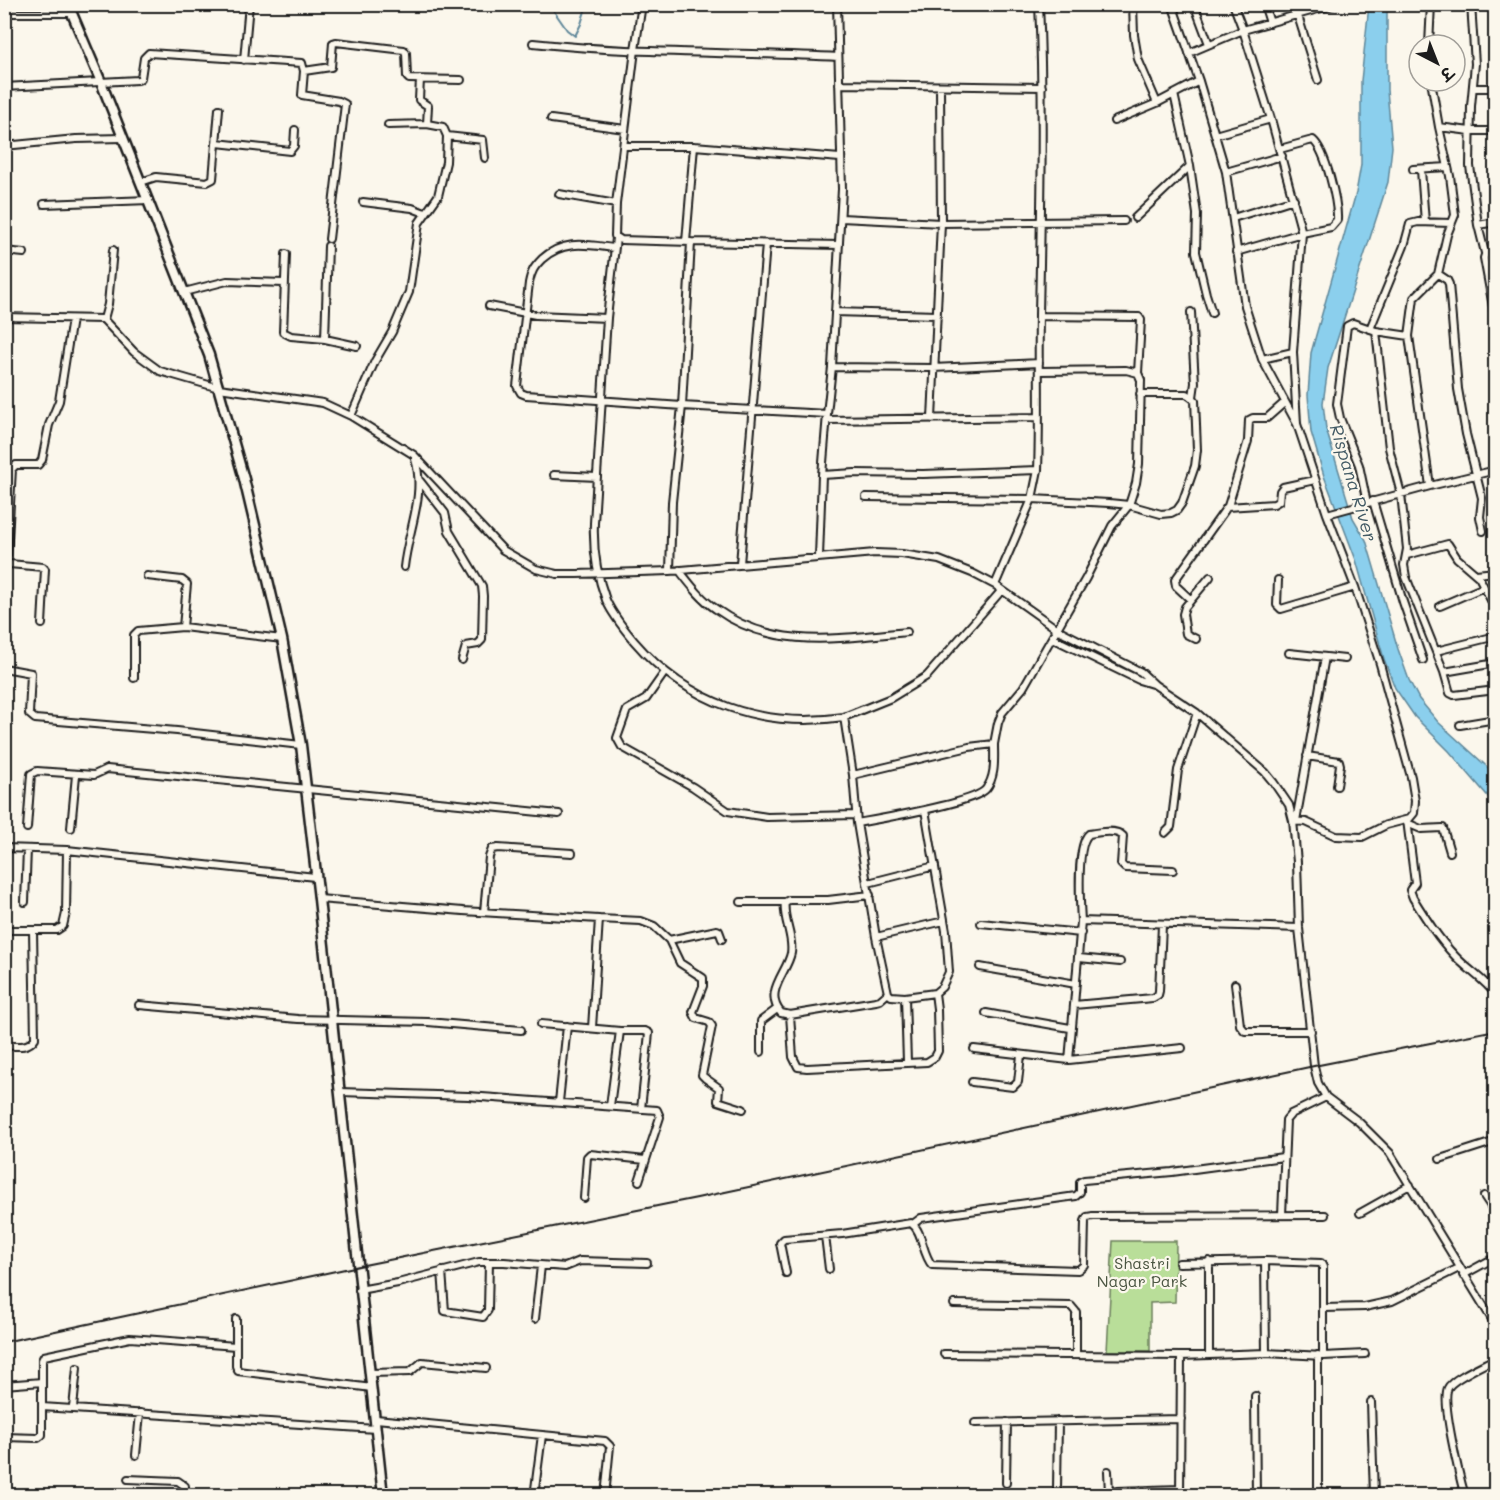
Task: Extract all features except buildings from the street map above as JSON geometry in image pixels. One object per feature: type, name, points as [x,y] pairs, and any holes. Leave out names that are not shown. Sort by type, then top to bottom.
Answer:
[{"type":"main road","points":[[69,9],[149,200],[209,355],[244,478],[282,639],[301,745],[383,1496]]},
{"type":"street","points":[[244,60],[249,4]]},
{"type":"street","points":[[642,4],[615,204],[614,234],[616,238],[607,318],[593,542],[606,600],[612,610],[643,651],[665,672],[675,681],[706,698],[732,710],[761,716],[828,719],[844,717],[891,698],[927,676],[1002,590]]},
{"type":"street","points":[[819,557],[822,475],[832,367],[842,189],[837,4]]},
{"type":"street","points":[[995,585],[1032,499],[1038,470],[1042,221],[1042,87],[1039,4]]},
{"type":"street","points":[[1134,4],[1134,35],[1138,59],[1157,103]]},
{"type":"street","points":[[1172,4],[1190,52],[1226,172],[1245,306],[1262,359],[1297,424],[1315,480],[1330,513],[1380,664],[1411,777],[1415,807],[1413,816],[1407,821],[1386,825],[1368,835],[1356,838],[1336,836],[1306,822],[1295,821]]},
{"type":"street","points":[[1194,4],[1209,44]]},
{"type":"street","points":[[1233,4],[1271,119],[1302,233],[1293,352],[1297,424]]},
{"type":"street","points":[[1264,4],[1270,23]]},
{"type":"street","points":[[1190,52],[1243,30],[1336,4]]},
{"type":"street","points":[[1430,33],[1431,4]]},
{"type":"street","points":[[1471,4],[1475,56],[1470,166],[1496,323]]},
{"type":"street","points":[[4,13],[69,9]]},
{"type":"street","points":[[1298,16],[1318,80]]},
{"type":"street","points":[[304,71],[331,67],[333,43],[336,42],[404,50],[407,77],[461,80]]},
{"type":"street","points":[[533,42],[579,48],[754,52],[838,57]]},
{"type":"street","points":[[4,87],[140,80],[144,58],[149,53],[304,65],[302,95],[339,100],[345,104],[329,243],[325,339]]},
{"type":"street","points":[[420,79],[419,100],[428,106],[428,124]]},
{"type":"street","points":[[1114,121],[1157,103],[1199,81]]},
{"type":"street","points":[[839,84],[1042,87]]},
{"type":"street","points":[[932,419],[941,223],[940,87]]},
{"type":"street","points":[[1473,88],[1496,88]]},
{"type":"street","points":[[1430,486],[1409,336],[1414,298],[1438,274],[1455,212],[1433,93]]},
{"type":"street","points":[[1174,94],[1190,166],[1197,214],[1196,252],[1212,313]]},
{"type":"street","points":[[141,182],[156,177],[200,182],[211,180],[215,175],[219,109]]},
{"type":"street","points":[[551,119],[625,129]]},
{"type":"street","points":[[1215,135],[1271,119]]},
{"type":"street","points":[[351,416],[375,361],[392,332],[410,292],[418,223],[436,201],[446,162],[447,136],[443,127],[428,124],[388,125]]},
{"type":"street","points":[[1439,128],[1496,131]]},
{"type":"street","points":[[217,143],[290,151],[294,146],[295,130]]},
{"type":"street","points":[[447,136],[483,140],[484,158]]},
{"type":"street","points":[[4,146],[76,139],[123,138]]},
{"type":"street","points":[[1226,172],[1313,140],[1323,155],[1328,172],[1336,220],[1331,227],[1236,252]]},
{"type":"street","points":[[624,146],[694,146],[840,158]]},
{"type":"street","points":[[670,571],[672,502],[682,406],[694,146]]},
{"type":"street","points":[[1135,218],[1190,166]]},
{"type":"street","points":[[1413,170],[1448,167]]},
{"type":"street","points":[[1421,170],[1425,222]]},
{"type":"street","points":[[559,194],[615,204]]},
{"type":"street","points":[[1233,218],[1294,199]]},
{"type":"street","points":[[44,204],[149,200]]},
{"type":"street","points":[[363,202],[412,208],[425,213]]},
{"type":"street","points":[[841,218],[941,223],[1124,221]]},
{"type":"street","points":[[1451,224],[1425,222],[1410,224],[1373,330],[1389,448],[1401,494],[1407,555],[1404,565],[1406,577],[1444,672],[1450,693],[1452,695],[1496,690]]},
{"type":"street","points":[[1478,225],[1496,222]]},
{"type":"street","points":[[616,238],[621,240],[838,245]]},
{"type":"street","points":[[614,248],[568,244],[549,253],[530,274],[517,386],[521,393],[602,401],[754,409],[827,417],[932,419],[1039,417]]},
{"type":"street","points":[[740,564],[766,244]]},
{"type":"street","points":[[104,319],[108,304],[113,250]]},
{"type":"street","points":[[4,251],[24,253]]},
{"type":"street","points":[[1485,254],[1488,251],[1496,251]]},
{"type":"street","points":[[286,254],[283,332],[291,336],[325,339],[357,346]]},
{"type":"street","points":[[1438,274],[1449,284],[1458,388],[1466,434],[1482,498],[1480,517],[1483,531]]},
{"type":"street","points":[[184,292],[227,280],[284,283]]},
{"type":"street","points":[[489,306],[525,314],[607,318]]},
{"type":"street","points":[[835,312],[937,315]]},
{"type":"street","points":[[866,497],[1032,499],[1129,505],[1166,514],[1177,510],[1182,503],[1196,459],[1196,405],[1193,397],[1195,389],[1191,312]]},
{"type":"street","points":[[857,823],[925,810],[983,792],[994,771],[994,744],[1000,717],[1023,688],[1112,526],[1129,505],[1133,494],[1138,464],[1141,380],[1138,373],[1141,320],[1139,317],[1039,316]]},
{"type":"street","points":[[4,317],[104,319],[134,352],[152,367],[185,380],[219,388],[323,403],[351,416],[414,455],[493,540],[515,558],[530,567],[550,573],[599,574],[670,571],[819,557],[902,554],[929,558],[972,573],[995,585],[1057,629],[1141,672],[1155,685],[1197,713],[1275,783],[1289,805],[1295,821]]},
{"type":"street","points":[[42,624],[46,570],[43,567],[9,564],[4,561],[7,556],[12,469],[16,465],[38,465],[42,460],[49,425],[59,401],[72,320]]},
{"type":"street","points":[[1409,336],[1373,330],[1353,323],[1347,326],[1337,398],[1340,418],[1359,465],[1423,660]]},
{"type":"street","points":[[1262,359],[1293,352]]},
{"type":"street","points":[[832,367],[933,368],[1039,363]]},
{"type":"street","points":[[1040,371],[1126,370],[1138,373]]},
{"type":"street","points":[[1140,394],[1178,394],[1193,397]]},
{"type":"street","points":[[1190,599],[1176,585],[1175,580],[1228,506],[1248,441],[1249,420],[1267,418],[1284,403]]},
{"type":"street","points":[[404,567],[408,539],[416,514],[420,481],[414,455]]},
{"type":"street","points":[[822,475],[1038,470]]},
{"type":"street","points":[[1330,513],[1477,473],[1496,470]]},
{"type":"street","points":[[554,476],[597,477]]},
{"type":"street","points":[[1228,506],[1274,504],[1279,501],[1283,487],[1315,480]]},
{"type":"street","points":[[420,481],[443,510],[449,531],[483,590],[482,640],[478,644],[466,646],[462,660]]},
{"type":"street","points":[[1407,555],[1447,543],[1460,561],[1476,574],[1496,610]]},
{"type":"street","points":[[679,570],[715,609],[754,630],[772,636],[829,638],[907,632]]},
{"type":"street","points":[[1476,574],[1496,572]]},
{"type":"street","points":[[147,576],[182,580],[187,584],[183,627]]},
{"type":"street","points":[[1196,639],[1185,633],[1183,614],[1190,599],[1210,577]]},
{"type":"street","points":[[1278,580],[1277,605],[1281,609],[1355,587]]},
{"type":"street","points":[[1440,606],[1484,587]]},
{"type":"street","points":[[134,678],[136,632],[183,627],[282,639]]},
{"type":"street","points":[[1436,651],[1496,636]]},
{"type":"street","points":[[1052,638],[1138,680],[1155,685]]},
{"type":"street","points":[[1288,652],[1345,659]]},
{"type":"street","points":[[1325,657],[1295,821],[1299,928],[1314,1066],[1318,1083],[1326,1097],[1375,1137],[1390,1153],[1496,1326]]},
{"type":"street","points":[[1444,672],[1496,663]]},
{"type":"street","points":[[4,668],[31,673],[29,714],[35,719],[177,731],[301,745]]},
{"type":"street","points":[[665,672],[646,699],[626,711],[617,738],[622,747],[693,787],[728,811],[767,817],[856,815]]},
{"type":"street","points":[[1165,833],[1171,827],[1178,770],[1197,713]]},
{"type":"street","points":[[844,717],[853,775],[857,823],[876,938],[888,993],[891,996],[905,997],[935,993],[942,987],[949,972],[944,921],[925,810]]},
{"type":"street","points":[[1460,724],[1496,719]]},
{"type":"street","points":[[853,775],[969,747],[994,744]]},
{"type":"street","points":[[1306,756],[1339,761],[1341,765],[1337,786]]},
{"type":"street","points":[[27,828],[31,774],[37,771],[96,775],[110,770],[559,814]]},
{"type":"street","points":[[71,828],[76,775]]},
{"type":"street","points":[[1407,821],[1421,829],[1443,828],[1450,852]]},
{"type":"street","points":[[1407,821],[1414,883],[1410,890],[1413,898],[1443,944],[1496,995]]},
{"type":"street","points":[[1069,1060],[1070,1028],[1081,933],[1080,872],[1084,839],[1089,834],[1116,832],[1122,834],[1121,864],[1125,868],[1173,870]]},
{"type":"street","points":[[4,848],[67,850],[315,877]]},
{"type":"street","points":[[25,902],[27,849]]},
{"type":"street","points":[[484,912],[489,857],[492,849],[572,853]]},
{"type":"street","points":[[4,930],[57,930],[64,922],[67,850]]},
{"type":"street","points":[[868,883],[935,866]]},
{"type":"street","points":[[741,902],[828,900],[870,895]]},
{"type":"street","points":[[319,899],[641,921],[658,929],[669,940],[680,963],[700,975],[704,981],[693,1012],[694,1017],[710,1022],[712,1026],[703,1077],[719,1088],[718,1101],[743,1109]]},
{"type":"street","points":[[785,902],[792,949],[789,961],[776,984],[774,997],[777,1009],[781,1013],[790,1015],[876,1001],[888,993]]},
{"type":"street","points":[[592,1029],[599,919]]},
{"type":"street","points":[[876,938],[944,921]]},
{"type":"street","points":[[1081,921],[1299,928]]},
{"type":"street","points":[[981,922],[1081,933]]},
{"type":"street","points":[[1074,1005],[1153,998],[1158,995],[1162,925]]},
{"type":"street","points":[[669,940],[717,930],[722,939]]},
{"type":"street","points":[[4,1045],[25,1046],[35,1038],[33,931]]},
{"type":"street","points":[[1079,958],[1120,962]]},
{"type":"street","points":[[980,967],[1076,984]]},
{"type":"street","points":[[1235,984],[1240,1025],[1245,1031],[1311,1031]]},
{"type":"street","points":[[790,1015],[793,1057],[798,1067],[930,1061],[937,1055],[938,1027],[935,993]]},
{"type":"street","points":[[905,997],[907,1062]]},
{"type":"street","points":[[139,1005],[331,1021],[428,1022],[521,1030]]},
{"type":"street","points":[[762,1052],[762,1021],[777,1009]]},
{"type":"street","points":[[986,1013],[1070,1028]]},
{"type":"street","points":[[541,1024],[649,1033],[641,1109]]},
{"type":"street","points":[[559,1102],[567,1026]]},
{"type":"street","points":[[610,1107],[620,1031]]},
{"type":"street","points":[[974,1049],[1069,1060],[1182,1047]]},
{"type":"street","points":[[972,1082],[1013,1087],[1018,1082],[1021,1055]]},
{"type":"street","points":[[340,1092],[468,1096],[657,1110],[660,1113],[639,1181]]},
{"type":"street","points":[[1281,1215],[1287,1118],[1326,1097]]},
{"type":"street","points":[[1440,1159],[1496,1141]]},
{"type":"street","points":[[585,1198],[588,1155],[645,1160]]},
{"type":"street","points":[[786,1273],[781,1241],[784,1239],[913,1224],[921,1218],[1076,1196],[1080,1192],[1080,1182],[1084,1180],[1172,1172],[1283,1157]]},
{"type":"street","points":[[1360,1213],[1410,1185]]},
{"type":"street","points":[[1484,1196],[1496,1214]]},
{"type":"street","points":[[913,1224],[929,1263],[932,1265],[1078,1270],[1084,1265],[1085,1221],[1089,1216],[1325,1215]]},
{"type":"street","points":[[825,1236],[829,1269]]},
{"type":"street","points":[[1324,1308],[1365,1307],[1392,1301],[1496,1257]]},
{"type":"street","points":[[1265,1260],[1266,1353]]},
{"type":"street","points":[[1179,1263],[1265,1260],[1321,1263],[1324,1308],[1318,1496]]},
{"type":"street","points":[[359,1290],[489,1262],[565,1267],[580,1261],[647,1263]]},
{"type":"street","points":[[1209,1261],[1209,1356]]},
{"type":"street","points":[[442,1271],[445,1311],[452,1314],[483,1317],[488,1310],[489,1262]]},
{"type":"street","points":[[535,1319],[541,1266]]},
{"type":"street","points":[[954,1304],[1071,1306],[1076,1312],[1077,1355]]},
{"type":"street","points":[[236,1319],[236,1366],[238,1371],[372,1388]]},
{"type":"street","points":[[4,1437],[40,1438],[42,1432],[42,1360],[44,1356],[130,1338],[236,1346]]},
{"type":"street","points":[[944,1354],[1181,1356],[1266,1353],[1321,1356],[1365,1354]]},
{"type":"street","points":[[1108,1471],[1109,1494],[1117,1491],[1180,1492],[1181,1356]]},
{"type":"street","points":[[1465,1496],[1456,1459],[1446,1393],[1451,1383],[1496,1358]]},
{"type":"street","points":[[370,1373],[410,1372],[422,1362],[486,1368]]},
{"type":"street","points":[[73,1408],[77,1368]]},
{"type":"street","points":[[4,1385],[42,1382]]},
{"type":"street","points":[[1255,1396],[1256,1496]]},
{"type":"street","points":[[1371,1402],[1374,1496]]},
{"type":"street","points":[[42,1407],[376,1424],[543,1435],[608,1442],[610,1446],[604,1496]]},
{"type":"street","points":[[136,1455],[140,1413]]},
{"type":"street","points":[[975,1423],[1181,1419]]},
{"type":"street","points":[[1057,1489],[1058,1421]]},
{"type":"street","points":[[1006,1483],[1007,1422]]},
{"type":"street","points":[[536,1496],[543,1435]]},
{"type":"street","points":[[128,1479],[178,1481],[185,1486],[185,1496]]},
{"type":"green space","name":"Shastri Nagar Park","points":[[1113,1241],[1176,1241],[1175,1302],[1150,1303],[1150,1351],[1107,1351]]},
{"type":"water","points":[[1369,5],[1387,5],[1387,90],[1392,147],[1388,182],[1328,368],[1323,403],[1326,429],[1353,518],[1366,540],[1409,680],[1419,699],[1438,722],[1494,773],[1495,807],[1449,751],[1415,717],[1395,688],[1384,659],[1356,560],[1324,476],[1311,432],[1308,395],[1311,353],[1356,193],[1361,165],[1361,81]]},
{"type":"waterway","points":[[549,4],[567,30],[575,36],[587,4]]},
{"type":"railway","points":[[4,1342],[359,1266],[697,1198],[1314,1066],[1496,1030]]},
{"type":"water label","name":"Rispana River","points":[[1353,483]]}]
